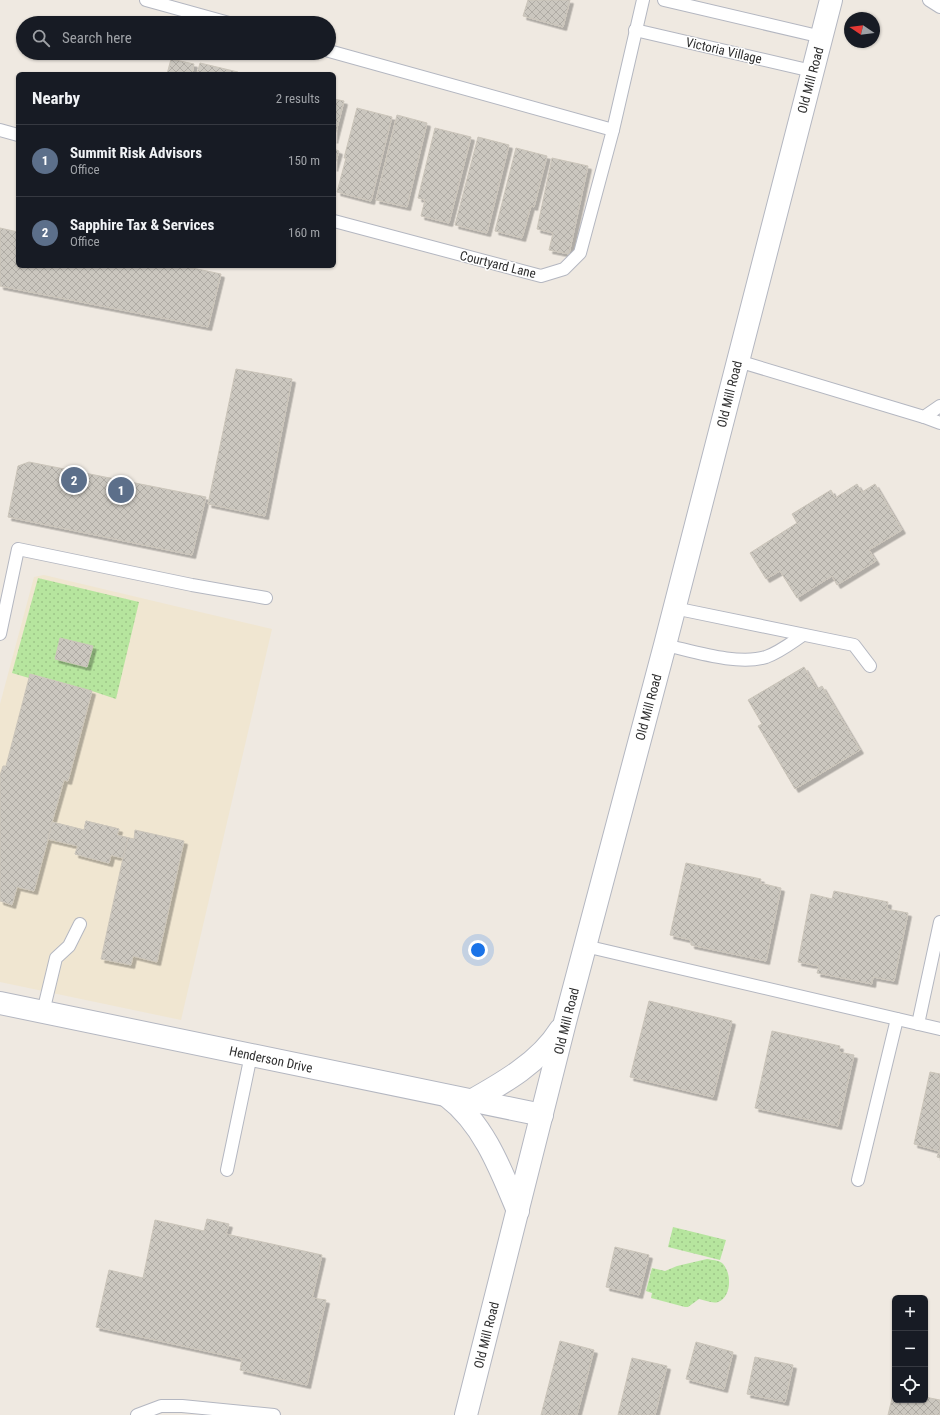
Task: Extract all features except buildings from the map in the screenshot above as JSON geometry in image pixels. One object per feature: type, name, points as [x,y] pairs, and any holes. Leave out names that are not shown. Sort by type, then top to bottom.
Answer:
[{"type":"street","name":"Old Mill Road","points":[[466,1415],[565,1022],[665,645],[831,0]]},
{"type":"street","name":"Henderson Drive","points":[[0,1003],[542,1116]]},
{"type":"street","points":[[471,1101],[518,1072],[541,1054],[556,1038],[565,1022]]},
{"type":"street","points":[[447,1096],[467,1115],[487,1143],[518,1211]]},
{"type":"lane","points":[[146,0],[203,16]]},
{"type":"lane","name":"Courtyard Lane","points":[[336,223],[541,276],[564,269],[580,253],[613,130],[643,0]]},
{"type":"lane","points":[[664,0],[822,37]]},
{"type":"lane","points":[[929,0],[940,7]]},
{"type":"lane","name":"Victoria Village","points":[[636,30],[812,71]]},
{"type":"lane","points":[[336,53],[613,130]]},
{"type":"lane","points":[[0,130],[16,134]]},
{"type":"lane","points":[[738,361],[940,423]]},
{"type":"lane","points":[[924,417],[940,406]]},
{"type":"lane","points":[[0,634],[18,550],[192,585],[266,598]]},
{"type":"lane","points":[[674,608],[854,645],[870,666]]},
{"type":"lane","points":[[665,645],[733,660],[750,660],[765,657],[781,650],[803,635]]},
{"type":"lane","points":[[918,1024],[940,922]]},
{"type":"lane","points":[[43,1012],[56,958],[69,946],[80,924]]},
{"type":"lane","points":[[585,946],[940,1029]]},
{"type":"lane","points":[[858,1180],[897,1019]]},
{"type":"lane","points":[[227,1170],[251,1055]]},
{"type":"lane","points":[[137,1415],[161,1406],[182,1406],[274,1415]]},
{"type":"shaded area","points":[[44,575],[272,629],[181,1020],[0,982],[0,704],[34,577]]},
{"type":"green space","points":[[38,578],[139,602],[116,699],[31,674],[29,678],[12,673]]},
{"type":"green space","points":[[673,1227],[726,1240],[720,1260],[668,1247]]},
{"type":"green space","points":[[707,1259],[722,1263],[728,1272],[728,1290],[723,1299],[718,1302],[699,1299],[688,1307],[685,1307],[651,1298],[652,1293],[646,1291],[652,1268],[665,1271],[677,1266]]},
{"type":"place","name":"Sapphire Tax & Services","points":[[74,480]]},
{"type":"place","name":"Summit Risk Advisors","points":[[121,490]]}]
